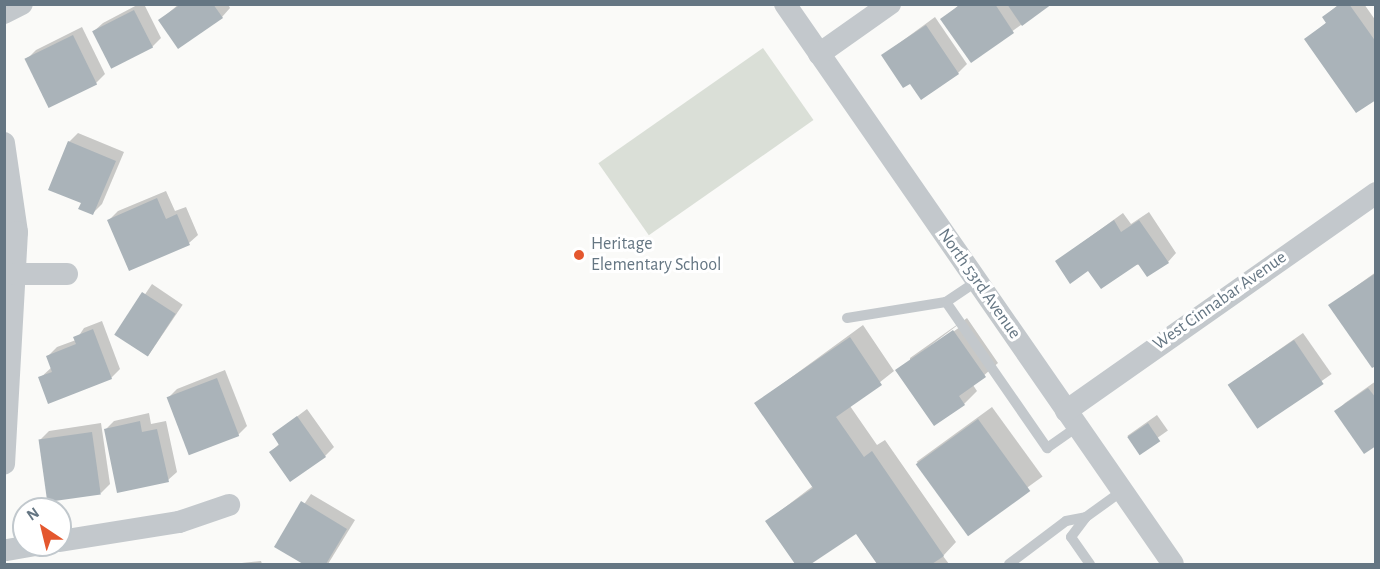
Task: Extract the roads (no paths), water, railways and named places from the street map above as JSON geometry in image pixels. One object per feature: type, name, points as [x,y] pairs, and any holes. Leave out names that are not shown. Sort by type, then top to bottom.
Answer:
[{"type":"street","points":[[4,13],[22,4]]},
{"type":"street","name":"North 53rd Avenue","points":[[785,4],[1173,564]]},
{"type":"street","points":[[819,54],[891,4]]},
{"type":"street","points":[[4,143],[17,232],[4,464]]},
{"type":"street","name":"West Cinnabar Avenue","points":[[1072,419],[1376,193]]},
{"type":"street","points":[[15,274],[67,274]]},
{"type":"street","points":[[72,539],[179,522],[229,505]]},
{"type":"lane","points":[[847,318],[946,302],[977,281]]},
{"type":"lane","points":[[946,302],[1047,447],[1072,419]]},
{"type":"lane","points":[[1090,564],[1071,537],[1086,517],[1122,491]]},
{"type":"lane","points":[[1009,564],[1066,521],[1086,517]]},
{"type":"place","name":"Heritage Elementary School","points":[[579,255]]}]
